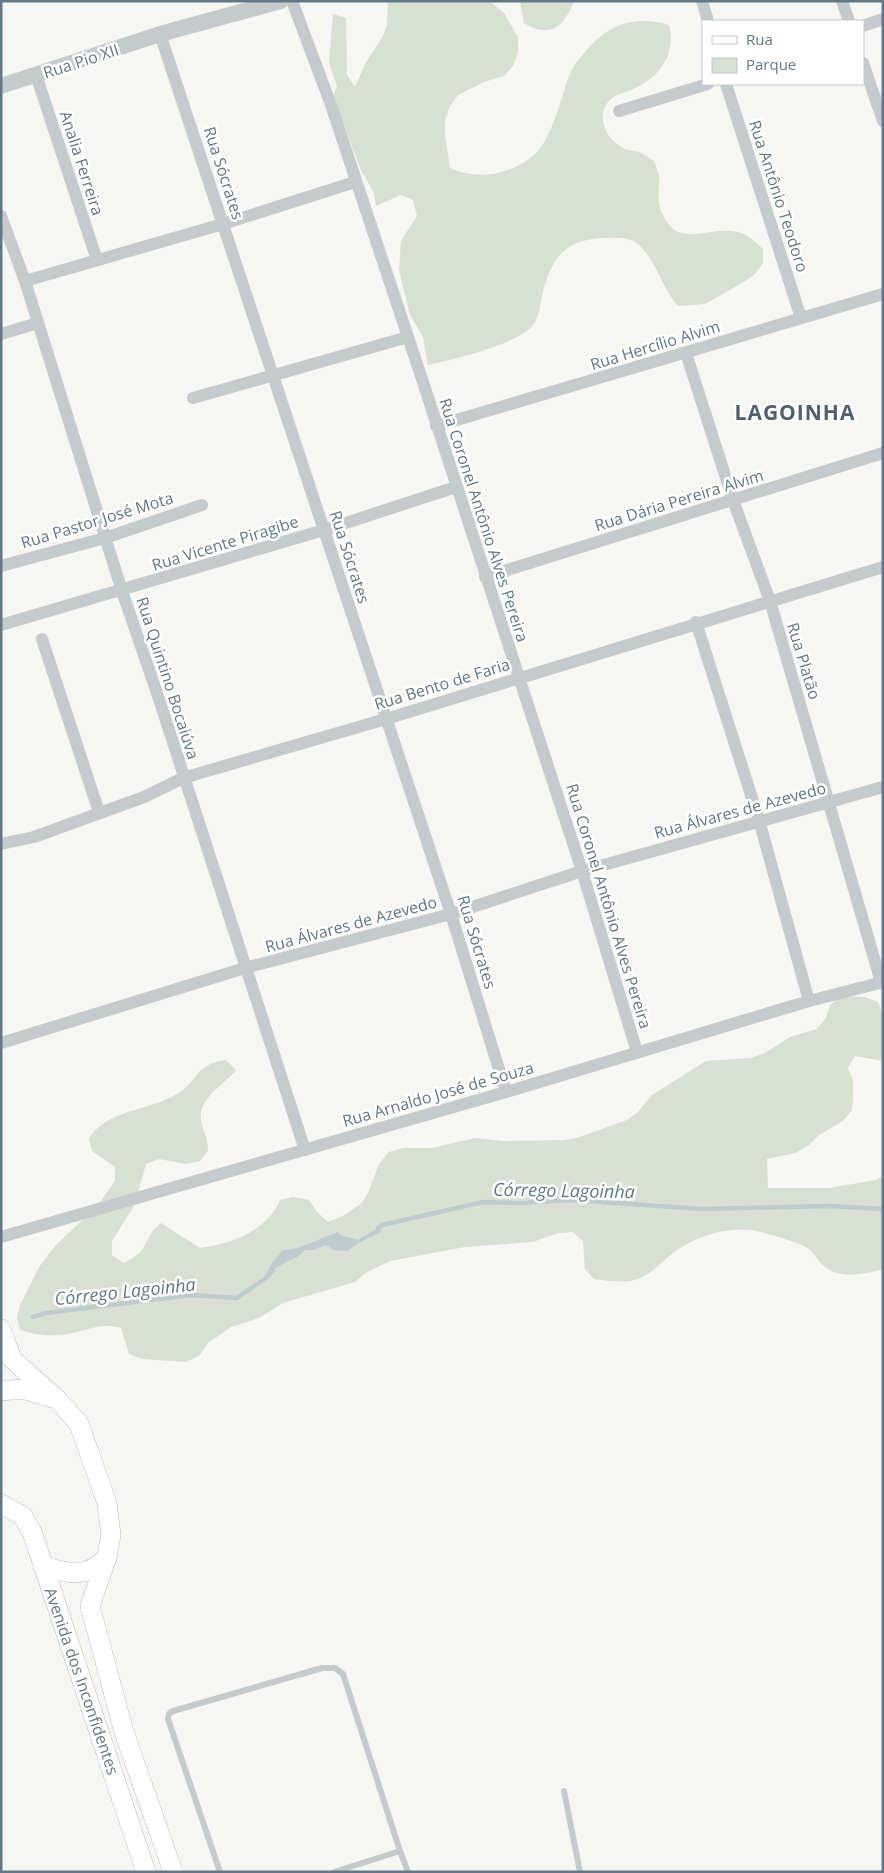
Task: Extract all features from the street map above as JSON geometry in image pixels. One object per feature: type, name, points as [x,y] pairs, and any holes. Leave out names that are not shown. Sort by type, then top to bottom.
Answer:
[{"type":"main road","name":"Avenida dos Inconfidentes","points":[[1,1329],[12,1359],[58,1400],[79,1424],[107,1503],[111,1535],[107,1557],[90,1606],[124,1732],[173,1872]]},
{"type":"main road","points":[[1,1390],[22,1389],[58,1400]]},
{"type":"main road","name":"Avenida dos Inconfidentes","points":[[1,1504],[22,1516],[32,1532],[146,1872]]},
{"type":"main road","points":[[43,1566],[73,1574],[97,1567],[107,1557]]},
{"type":"main road","points":[[99,1731],[124,1732]]},
{"type":"street","name":"Rua Pio XII","points":[[1,86],[160,34],[282,1]]},
{"type":"street","name":"Rua Coronel Antônio Alves Pereira","points":[[292,1],[331,105],[408,337],[582,871],[637,1052]]},
{"type":"street","points":[[702,1],[708,20]]},
{"type":"street","points":[[842,1],[849,20]]},
{"type":"street","points":[[864,26],[883,19]]},
{"type":"street","name":"Rua Sócrates","points":[[160,34],[451,914],[506,1092]]},
{"type":"street","points":[[864,66],[883,121]]},
{"type":"street","name":"Analia Ferreira","points":[[36,75],[97,260]]},
{"type":"street","points":[[618,111],[705,85]]},
{"type":"street","name":"Rua Antônio Teodoro","points":[[726,85],[801,318]]},
{"type":"street","points":[[25,281],[223,224],[355,182]]},
{"type":"street","name":"Rua Quintino Bocaiúva","points":[[1,216],[25,281],[122,591],[304,1150]]},
{"type":"street","name":"Rua Hercílio Alvim","points":[[436,426],[883,294]]},
{"type":"street","points":[[1,334],[38,323]]},
{"type":"street","points":[[193,398],[408,337]]},
{"type":"street","name":"Rua Platão","points":[[686,353],[733,500],[770,602],[882,982]]},
{"type":"street","name":"Rua Dária Pereira Alvim","points":[[485,576],[883,453]]},
{"type":"street","name":"Rua Vicente Piragibe","points":[[1,625],[122,591],[324,530],[456,487]]},
{"type":"street","name":"Rua Pastor José Mota","points":[[1,566],[105,538],[202,505]]},
{"type":"street","name":"Rua Bento de Faria","points":[[1,844],[34,837],[144,797],[183,778],[386,719],[696,622],[770,602],[883,567]]},
{"type":"street","points":[[696,622],[759,820],[809,1001]]},
{"type":"street","points":[[42,639],[99,812]]},
{"type":"street","name":"Rua Álvares de Azevedo","points":[[1,1043],[245,968],[451,914],[582,871],[759,820],[883,787]]},
{"type":"street","name":"Rua Arnaldo José de Souza","points":[[1,1237],[506,1092],[809,1001],[882,982]]},
{"type":"lane","points":[[220,1872],[168,1719],[169,1714],[173,1711],[322,1668],[335,1668],[343,1674],[408,1872]]},
{"type":"lane","points":[[564,1791],[580,1872]]},
{"type":"lane","points":[[334,1872],[400,1851]]},
{"type":"green space","points":[[388,1],[489,1],[504,13],[518,37],[518,52],[513,66],[504,76],[484,82],[458,95],[450,106],[445,121],[450,168],[480,175],[508,170],[523,163],[541,147],[552,127],[573,68],[594,42],[623,24],[645,21],[669,25],[670,46],[664,64],[643,84],[617,95],[609,101],[603,113],[604,127],[620,147],[641,153],[654,161],[659,176],[658,198],[661,211],[668,223],[676,231],[685,234],[726,231],[742,233],[763,249],[763,263],[755,274],[744,282],[705,304],[678,306],[672,299],[646,252],[636,243],[623,238],[590,239],[579,242],[561,254],[549,272],[537,318],[533,325],[525,332],[500,345],[428,365],[423,337],[410,315],[399,270],[401,241],[417,216],[413,200],[401,195],[376,206],[374,193],[361,170],[333,97],[337,86],[329,63],[333,14],[346,18],[347,75],[355,87],[366,62],[382,38],[387,25]]},
{"type":"green space","points":[[520,1],[574,1],[561,24],[549,30],[541,30],[524,23]]},
{"type":"green space","points":[[841,996],[865,997],[878,1002],[883,1017],[883,1061],[855,1056],[848,1068],[853,1081],[852,1110],[843,1121],[819,1135],[809,1145],[795,1153],[767,1159],[768,1188],[829,1188],[876,1180],[883,1176],[883,1269],[853,1275],[837,1273],[824,1266],[812,1251],[802,1245],[752,1230],[741,1229],[710,1234],[690,1242],[650,1272],[635,1280],[614,1281],[594,1279],[585,1269],[583,1241],[573,1232],[558,1233],[533,1242],[465,1247],[390,1261],[365,1273],[355,1282],[283,1303],[259,1318],[231,1327],[208,1343],[199,1356],[186,1362],[142,1359],[129,1354],[121,1328],[113,1326],[99,1326],[61,1335],[37,1334],[20,1330],[17,1318],[20,1305],[39,1267],[56,1245],[97,1206],[115,1181],[115,1167],[92,1151],[89,1138],[107,1121],[177,1094],[208,1065],[226,1060],[236,1070],[208,1098],[201,1112],[208,1151],[200,1161],[186,1164],[159,1159],[146,1164],[134,1206],[112,1241],[112,1255],[124,1263],[139,1254],[151,1234],[161,1223],[200,1248],[224,1243],[247,1234],[266,1220],[280,1200],[293,1197],[309,1200],[317,1212],[328,1222],[343,1216],[362,1203],[369,1191],[379,1164],[389,1152],[403,1148],[433,1148],[475,1138],[504,1141],[564,1140],[577,1138],[627,1120],[638,1112],[652,1095],[706,1061],[751,1058],[765,1053],[790,1037],[817,1029],[826,1018],[830,1005]]},
{"type":"shaded area","points":[[382,1225],[380,1233],[358,1243],[348,1251],[334,1250],[326,1245],[313,1250],[305,1250],[297,1257],[275,1268],[274,1273],[264,1280],[270,1266],[283,1250],[298,1248],[338,1232],[340,1235],[358,1240]]},
{"type":"waterway","name":"Córrego Lagoinha","points":[[378,1228],[382,1225],[483,1202],[522,1203],[573,1200],[702,1209],[830,1206],[883,1209]]},
{"type":"waterway","name":"Córrego Lagoinha","points":[[33,1317],[46,1313],[191,1295],[237,1298],[266,1278],[272,1271]]},
{"type":"district","name":"LAGOINHA","points":[[795,412]]}]
